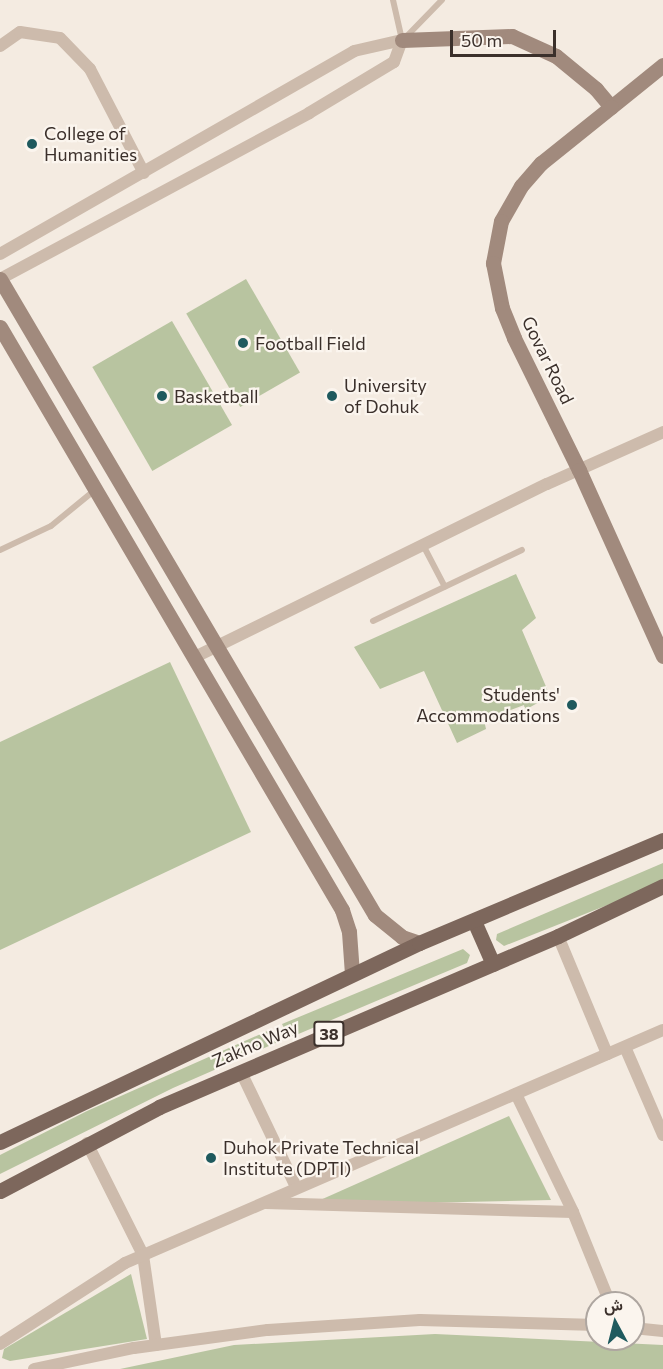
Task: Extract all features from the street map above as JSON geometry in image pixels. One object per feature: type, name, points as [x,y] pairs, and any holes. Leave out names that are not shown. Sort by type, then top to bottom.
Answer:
[{"type":"main road","name":"Zakho Way","points":[[2,1140],[419,943],[663,840]]},
{"type":"main road","name":"Zakho Way","points":[[0,1191],[87,1143],[241,1072],[558,936],[663,886]]},
{"type":"main road","points":[[474,921],[493,964]]},
{"type":"street","points":[[0,46],[20,32],[60,38],[90,69],[144,172]]},
{"type":"street","points":[[0,254],[354,51],[402,40],[512,36],[556,56],[611,107]]},
{"type":"street","points":[[402,40],[394,62],[309,113],[0,279],[363,896],[387,927],[419,943]]},
{"type":"street","name":"Govar Road","points":[[663,65],[529,177],[507,208],[494,249],[495,277],[508,324],[579,470],[663,656]]},
{"type":"street","points":[[0,327],[342,910],[350,932],[352,974]]},
{"type":"street","points":[[195,657],[423,544],[663,432]]},
{"type":"street","points":[[342,910],[363,896]]},
{"type":"street","points":[[558,936],[607,1054]]},
{"type":"street","points":[[0,1344],[143,1255],[663,1030]]},
{"type":"street","points":[[625,1047],[663,1135]]},
{"type":"street","points":[[241,1072],[296,1187]]},
{"type":"street","points":[[516,1094],[573,1212],[605,1291]]},
{"type":"street","points":[[87,1143],[143,1255],[156,1345]]},
{"type":"street","points":[[260,1203],[573,1212]]},
{"type":"street","points":[[34,1369],[156,1345],[268,1330],[420,1320],[585,1325]]},
{"type":"street","points":[[645,1329],[663,1331]]},
{"type":"lane","points":[[393,0],[402,40]]},
{"type":"lane","points":[[402,40],[442,0]]},
{"type":"lane","points":[[0,550],[51,526],[96,490]]},
{"type":"lane","points":[[423,544],[445,587]]},
{"type":"lane","points":[[373,621],[522,550]]},
{"type":"green space","name":"Football Field","points":[[246,279],[300,373],[240,407],[186,314]]},
{"type":"green space","name":"Basketball","points":[[172,321],[232,425],[152,471],[92,367]]},
{"type":"green space","points":[[516,574],[536,618],[522,630],[550,696],[525,710],[524,705],[484,720],[486,729],[457,743],[424,671],[380,689],[354,647]]},
{"type":"green space","points":[[170,662],[251,832],[0,950],[0,742]]},
{"type":"green space","points":[[663,863],[663,883],[504,946],[496,940],[497,934]]},
{"type":"green space","points":[[463,949],[470,955],[467,963],[289,1038],[282,1024]]},
{"type":"green space","points":[[272,1029],[278,1042],[173,1088],[0,1174],[0,1155],[87,1111]]},
{"type":"green space","points":[[509,1116],[551,1200],[321,1205],[318,1201]]},
{"type":"green space","points":[[131,1274],[147,1339],[10,1361],[2,1358],[4,1349]]},
{"type":"green space","points":[[435,1334],[585,1341],[585,1351],[645,1351],[645,1344],[663,1345],[663,1369],[120,1369],[234,1345]]},
{"type":"place","name":"College of Humanities","points":[[32,144]]},
{"type":"place","name":"Football Field","points":[[243,343]]},
{"type":"place","name":"Basketball","points":[[162,396]]},
{"type":"place","name":"University of Dohuk","points":[[332,396]]},
{"type":"place","name":"Students' Accommodations","points":[[572,705]]},
{"type":"place","name":"Duhok Private Technical Institute (DPTI)","points":[[211,1158]]}]
